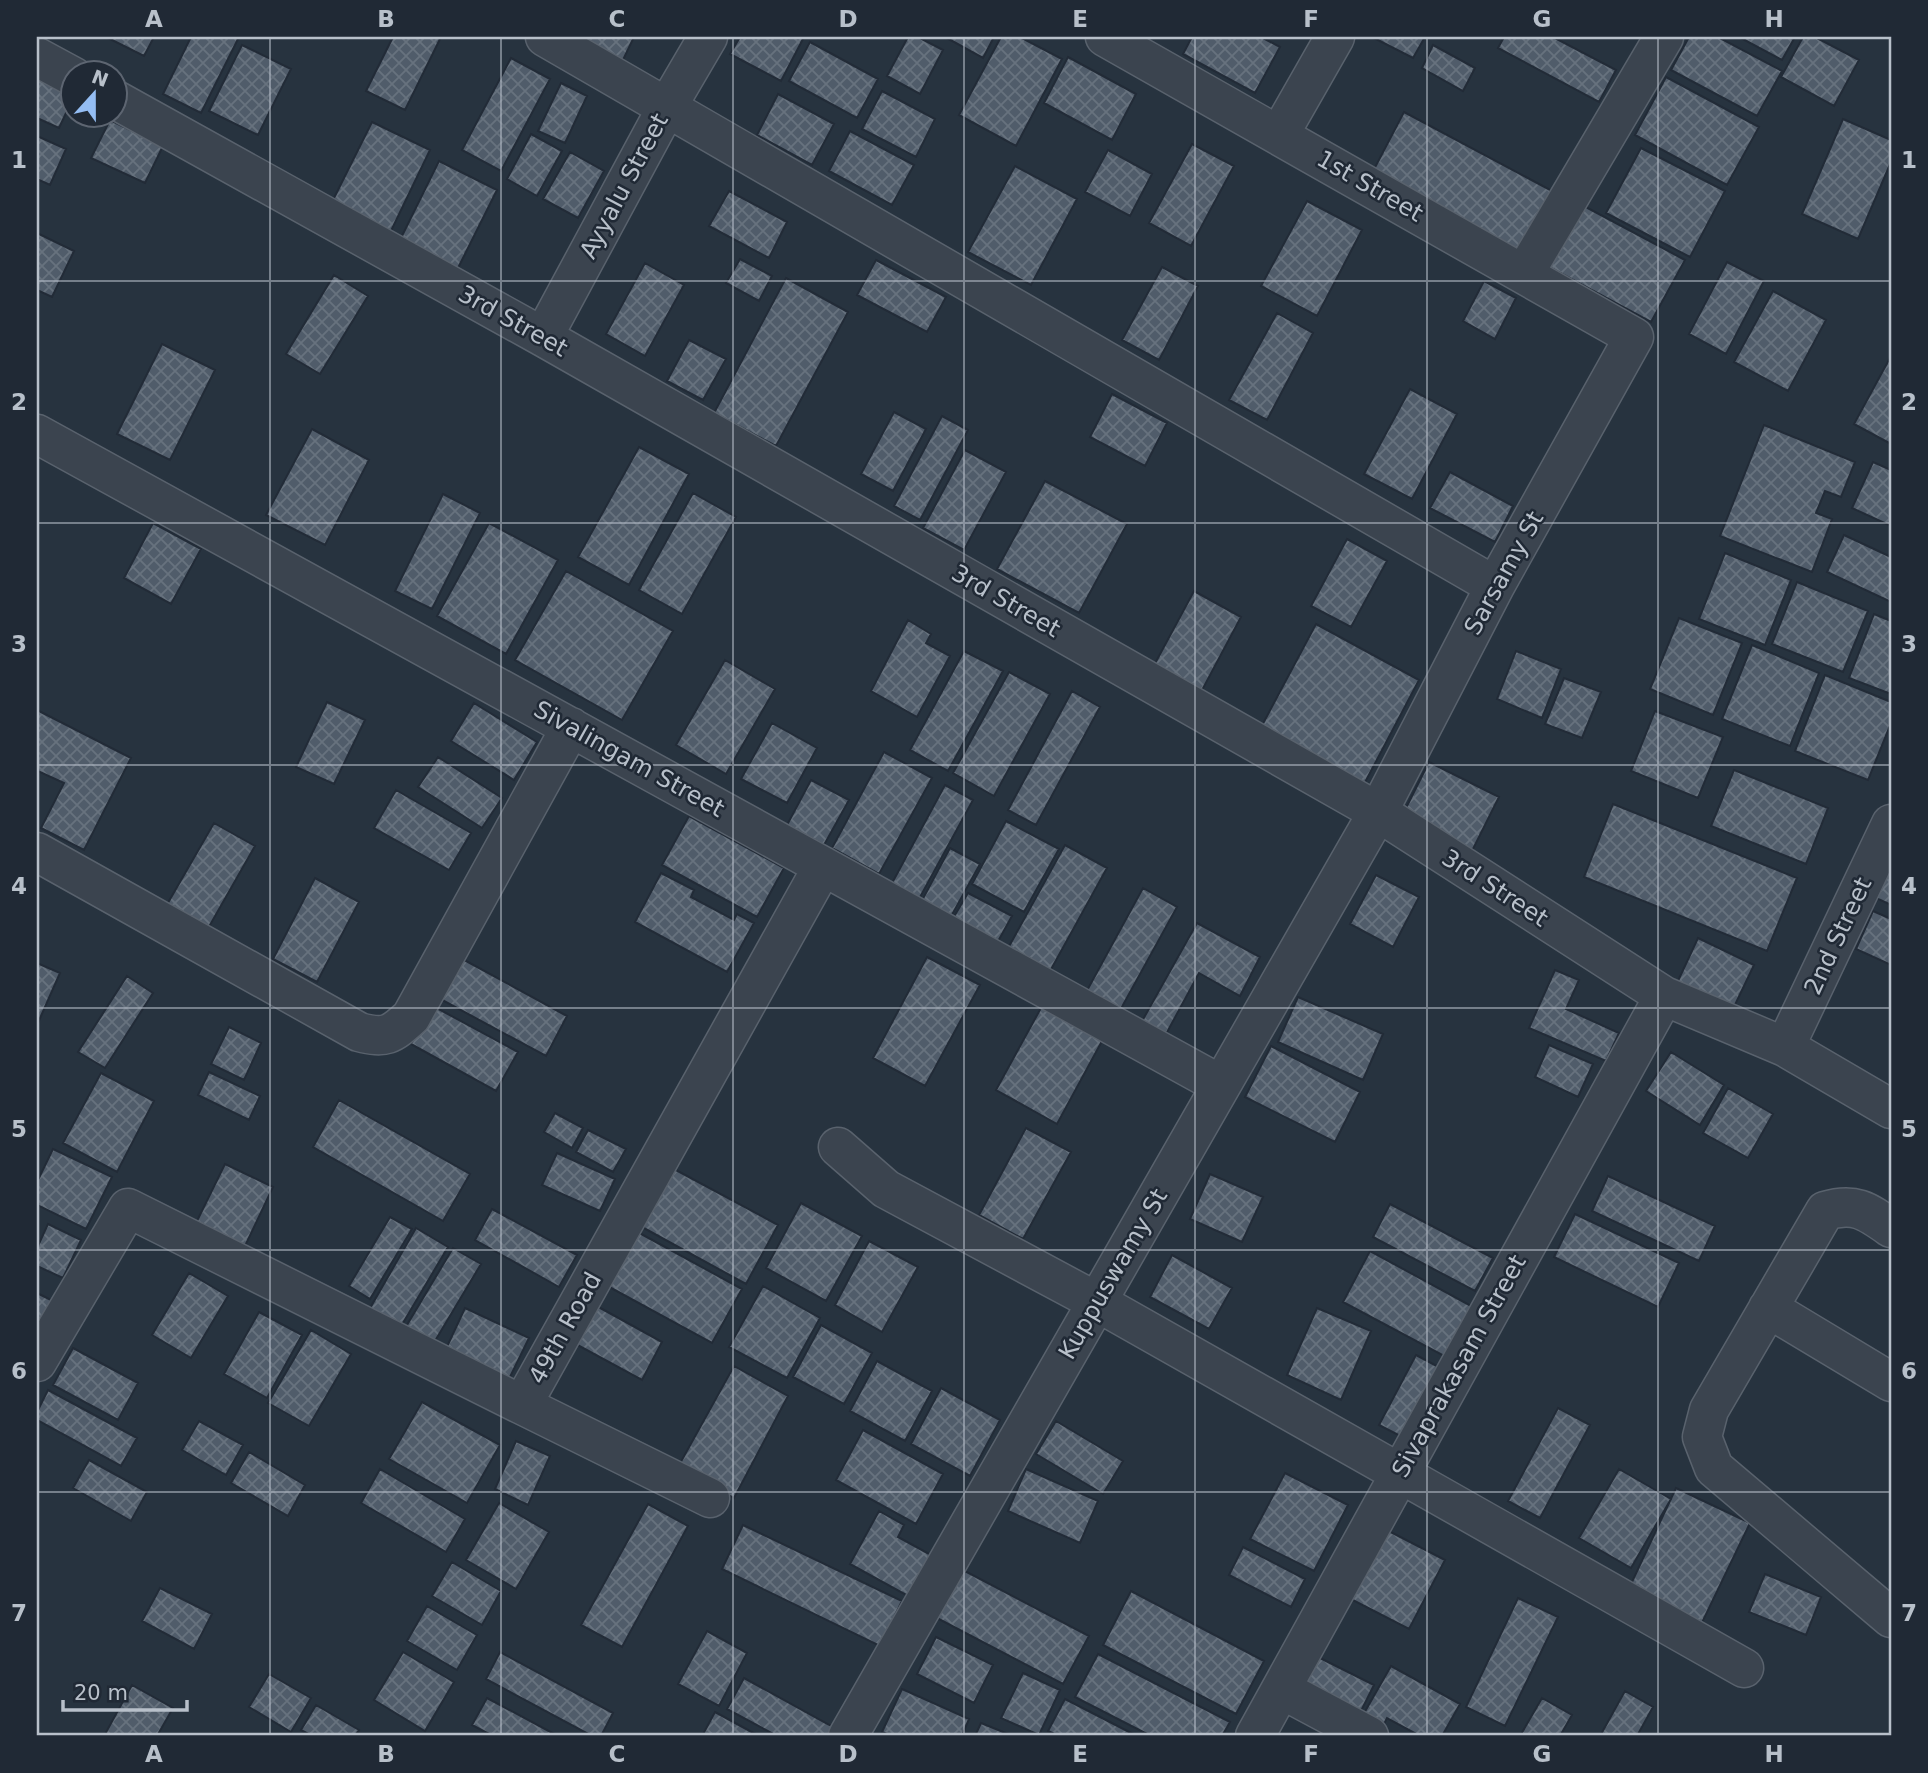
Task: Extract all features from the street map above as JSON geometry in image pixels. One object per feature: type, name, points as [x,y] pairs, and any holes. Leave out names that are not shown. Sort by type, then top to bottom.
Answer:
[{"type":"street","points":[[545,37],[1495,586]]},
{"type":"street","name":"Ayyalu Street","points":[[543,337],[667,107],[708,37]]},
{"type":"street","name":"1st Street","points":[[1105,37],[1634,337]]},
{"type":"street","points":[[1279,135],[1335,37]]},
{"type":"street","points":[[1524,274],[1664,37]]},
{"type":"street","points":[[37,57],[60,69]]},
{"type":"street","name":"3rd Street","points":[[130,108],[543,337],[1378,812],[1664,996],[1785,1047],[1891,1109]]},
{"type":"street","name":"Sarsamy St","points":[[1378,812],[1495,586],[1634,337]]},
{"type":"street","name":"Sivalingam Street","points":[[37,433],[1221,1085]]},
{"type":"street","points":[[37,852],[359,1032],[379,1037],[398,1029],[411,1017],[570,727]]},
{"type":"street","name":"Kuppuswamy St","points":[[848,1736],[1378,812]]},
{"type":"street","name":"2nd Street","points":[[1785,1047],[1891,824]]},
{"type":"street","name":"49th Road","points":[[37,1362],[128,1208],[522,1405],[823,866]]},
{"type":"street","name":"Sivaprakasam Street","points":[[1255,1736],[1664,996]]},
{"type":"street","points":[[838,1147],[886,1189],[1097,1302],[1744,1668]]},
{"type":"street","points":[[1891,1228],[1857,1208],[1839,1207],[1825,1210],[1709,1410],[1702,1437],[1714,1468],[1891,1618]]},
{"type":"street","points":[[1768,1308],[1891,1382]]},
{"type":"street","points":[[522,1405],[710,1498]]},
{"type":"street","points":[[1281,1689],[1369,1736]]},
{"type":"building","points":[[106,37],[154,37],[144,56]]},
{"type":"building","points":[[191,37],[239,37],[201,113],[163,94]]},
{"type":"building","points":[[393,37],[441,37],[405,110],[366,91]]},
{"type":"building","points":[[586,37],[634,37],[622,62],[583,43]]},
{"type":"building","points":[[740,37],[804,37],[781,81],[730,54]]},
{"type":"building","points":[[908,37],[918,37],[943,50],[920,94],[887,76]]},
{"type":"building","points":[[945,37],[994,37],[983,58]]},
{"type":"building","points":[[1001,37],[1020,37],[1062,59],[1016,146],[959,115]]},
{"type":"building","points":[[1192,37],[1261,37],[1280,47],[1255,93],[1183,54]]},
{"type":"building","points":[[1372,37],[1425,37],[1413,58]]},
{"type":"building","points":[[1504,37],[1553,37],[1616,70],[1599,102],[1498,48]]},
{"type":"building","points":[[1689,37],[1718,37],[1782,71],[1757,116],[1671,70]]},
{"type":"building","points":[[1739,37],[1795,37],[1782,60]]},
{"type":"building","points":[[1803,37],[1815,37],[1859,60],[1834,106],[1781,77]]},
{"type":"building","points":[[810,42],[878,79],[857,118],[789,81]]},
{"type":"building","points":[[242,45],[291,69],[258,135],[209,111]]},
{"type":"building","points":[[1433,45],[1475,68],[1463,91],[1422,68]]},
{"type":"building","points":[[1068,57],[1136,94],[1112,140],[1044,103]]},
{"type":"building","points":[[511,58],[550,79],[501,171],[462,150]]},
{"type":"building","points":[[37,69],[60,80],[60,126],[59,128],[37,118]]},
{"type":"building","points":[[1666,77],[1759,127],[1727,185],[1635,135]]},
{"type":"building","points":[[561,83],[587,96],[565,143],[538,131]]},
{"type":"building","points":[[882,91],[935,119],[916,157],[862,129]]},
{"type":"building","points":[[778,94],[834,124],[812,165],[757,135]]},
{"type":"building","points":[[1404,112],[1554,192],[1520,255],[1371,175]]},
{"type":"building","points":[[1843,119],[1891,140],[1891,162],[1858,239],[1802,214]]},
{"type":"building","points":[[372,122],[430,150],[390,233],[331,204]]},
{"type":"building","points":[[105,130],[130,130],[163,146],[145,183],[91,158]]},
{"type":"building","points":[[850,131],[914,165],[892,205],[829,171]]},
{"type":"building","points":[[531,134],[562,151],[537,196],[507,179]]},
{"type":"building","points":[[37,136],[66,149],[50,185],[37,179]]},
{"type":"building","points":[[1192,144],[1234,166],[1191,246],[1149,223]]},
{"type":"building","points":[[1641,148],[1725,191],[1690,257],[1606,213]]},
{"type":"building","points":[[1108,150],[1152,174],[1130,216],[1085,192]]},
{"type":"building","points":[[570,152],[604,171],[578,218],[543,199]]},
{"type":"building","points":[[439,161],[497,190],[457,270],[399,242]]},
{"type":"building","points":[[1015,166],[1077,199],[1031,285],[968,252]]},
{"type":"building","points":[[729,191],[787,222],[769,258],[709,226]]},
{"type":"building","points":[[1307,201],[1362,230],[1317,316],[1261,286]]},
{"type":"building","points":[[1582,205],[1685,260],[1651,322],[1549,267]]},
{"type":"building","points":[[37,233],[74,251],[52,297],[37,290]]},
{"type":"building","points":[[740,259],[772,276],[759,301],[726,283]]},
{"type":"building","points":[[876,260],[946,297],[927,332],[857,295]]},
{"type":"building","points":[[1727,262],[1764,281],[1726,354],[1689,334]]},
{"type":"building","points":[[645,263],[684,285],[645,356],[606,334]]},
{"type":"building","points":[[1162,267],[1198,286],[1159,360],[1122,340]]},
{"type":"building","points":[[334,275],[368,296],[320,374],[286,354]]},
{"type":"building","points":[[786,278],[848,312],[776,446],[714,413]]},
{"type":"building","points":[[1484,281],[1516,298],[1495,339],[1463,321]]},
{"type":"building","points":[[1773,291],[1826,320],[1788,391],[1734,362]]},
{"type":"building","points":[[1277,313],[1313,333],[1267,420],[1229,400]]},
{"type":"building","points":[[689,340],[726,359],[703,400],[667,381]]},
{"type":"building","points":[[162,344],[215,370],[170,460],[117,434]]},
{"type":"building","points":[[1891,356],[1891,444],[1854,424]]},
{"type":"building","points":[[1410,389],[1457,414],[1412,499],[1364,474]]},
{"type":"building","points":[[1112,394],[1167,423],[1145,466],[1090,437]]},
{"type":"building","points":[[894,412],[926,429],[893,491],[861,474]]},
{"type":"building","points":[[942,416],[968,430],[920,520],[894,506]]},
{"type":"building","points":[[1764,425],[1855,462],[1841,497],[1825,491],[1816,513],[1832,519],[1812,572],[1720,536]]},
{"type":"building","points":[[312,429],[369,460],[325,545],[266,515]]},
{"type":"building","points":[[639,447],[689,474],[629,585],[578,557]]},
{"type":"building","points":[[965,450],[1006,472],[964,550],[923,528]]},
{"type":"building","points":[[1873,462],[1891,470],[1891,526],[1852,508]]},
{"type":"building","points":[[1450,472],[1513,506],[1495,542],[1430,508]]},
{"type":"building","points":[[1045,481],[1127,524],[1079,613],[997,569]]},
{"type":"building","points":[[693,493],[736,517],[682,614],[639,590]]},
{"type":"building","points":[[443,494],[480,513],[432,609],[395,591]]},
{"type":"building","points":[[153,523],[201,549],[171,604],[124,578]]},
{"type":"building","points":[[489,523],[558,560],[506,654],[437,616]]},
{"type":"building","points":[[1844,535],[1891,557],[1891,602],[1827,572]]},
{"type":"building","points":[[1347,539],[1387,561],[1351,627],[1311,606]]},
{"type":"building","points":[[1725,553],[1791,580],[1765,645],[1699,619]]},
{"type":"building","points":[[566,571],[673,631],[622,720],[515,660]]},
{"type":"building","points":[[1797,582],[1868,611],[1843,672],[1772,644]]},
{"type":"building","points":[[1194,591],[1241,617],[1200,694],[1152,669]]},
{"type":"building","points":[[1874,614],[1891,621],[1891,694],[1849,678]]},
{"type":"building","points":[[1679,618],[1742,643],[1713,715],[1650,689]]},
{"type":"building","points":[[908,620],[931,634],[926,643],[950,656],[917,717],[871,691]]},
{"type":"building","points":[[1316,624],[1419,680],[1362,788],[1258,733]]},
{"type":"building","points":[[1752,645],[1819,673],[1790,746],[1722,719]]},
{"type":"building","points":[[964,651],[1003,671],[948,771],[910,750]]},
{"type":"building","points":[[1516,651],[1561,669],[1542,718],[1497,699]]},
{"type":"building","points":[[725,660],[775,689],[726,774],[676,745]]},
{"type":"building","points":[[1009,672],[1050,694],[994,796],[953,773]]},
{"type":"building","points":[[1825,675],[1891,702],[1891,723],[1868,780],[1795,751]]},
{"type":"building","points":[[1564,678],[1601,692],[1582,738],[1545,724]]},
{"type":"building","points":[[1072,691],[1100,707],[1036,825],[1008,810]]},
{"type":"building","points":[[327,702],[365,720],[334,784],[296,767]]},
{"type":"building","points":[[474,703],[537,742],[514,780],[451,741]]},
{"type":"building","points":[[37,710],[131,758],[84,850],[41,828],[64,783],[38,771],[37,773]]},
{"type":"building","points":[[1655,711],[1723,737],[1698,798],[1631,771]]},
{"type":"building","points":[[772,723],[817,748],[787,803],[741,779]]},
{"type":"building","points":[[884,752],[932,778],[879,874],[832,848]]},
{"type":"building","points":[[438,757],[502,798],[482,828],[418,787]]},
{"type":"building","points":[[1429,762],[1499,797],[1472,851],[1402,816]]},
{"type":"building","points":[[1734,770],[1828,808],[1806,864],[1711,826]]},
{"type":"building","points":[[811,780],[849,800],[824,845],[787,825]]},
{"type":"building","points":[[945,785],[973,800],[919,899],[891,885]]},
{"type":"building","points":[[396,790],[471,833],[449,870],[374,828]]},
{"type":"building","points":[[1613,804],[1797,878],[1767,951],[1584,877]]},
{"type":"building","points":[[689,816],[784,868],[757,917],[662,865]]},
{"type":"building","points":[[1006,821],[1059,849],[1024,912],[972,884]]},
{"type":"building","points":[[214,823],[255,846],[206,932],[165,908]]},
{"type":"building","points":[[1065,845],[1107,868],[1049,973],[1007,950]]},
{"type":"building","points":[[950,848],[980,864],[948,922],[919,906]]},
{"type":"building","points":[[1891,861],[1891,905],[1874,897]]},
{"type":"building","points":[[661,873],[694,890],[691,897],[734,920],[737,914],[754,923],[727,972],[635,922]]},
{"type":"building","points":[[1376,875],[1419,897],[1393,947],[1350,924]]},
{"type":"building","points":[[315,878],[359,902],[317,982],[273,959]]},
{"type":"building","points":[[1143,888],[1177,907],[1118,1014],[1084,996]]},
{"type":"building","points":[[968,893],[1012,916],[996,945],[952,920]]},
{"type":"building","points":[[1873,911],[1891,919],[1891,965],[1856,949]]},
{"type":"building","points":[[1197,923],[1260,957],[1240,996],[1199,973],[1165,1036],[1141,1023]]},
{"type":"building","points":[[1698,938],[1754,965],[1733,1009],[1677,983]]},
{"type":"building","points":[[455,955],[567,1016],[546,1056],[433,995]]},
{"type":"building","points":[[927,957],[980,985],[925,1086],[873,1058]]},
{"type":"building","points":[[37,963],[60,973],[37,1025]]},
{"type":"building","points":[[1555,970],[1579,980],[1566,1009],[1619,1033],[1606,1061],[1529,1028]]},
{"type":"building","points":[[127,976],[153,993],[105,1068],[78,1052]]},
{"type":"building","points":[[1047,997],[1108,1030],[1057,1124],[996,1090]]},
{"type":"building","points":[[1298,997],[1383,1034],[1363,1080],[1278,1042]]},
{"type":"building","points":[[433,1006],[518,1052],[496,1091],[411,1044]]},
{"type":"building","points":[[229,1027],[261,1043],[244,1080],[211,1064]]},
{"type":"building","points":[[1549,1045],[1593,1064],[1578,1097],[1535,1077]]},
{"type":"building","points":[[1271,1046],[1360,1092],[1335,1142],[1245,1097]]},
{"type":"building","points":[[1671,1052],[1724,1085],[1700,1125],[1646,1091]]},
{"type":"building","points":[[209,1072],[260,1096],[249,1120],[198,1095]]},
{"type":"building","points":[[101,1073],[154,1101],[117,1172],[63,1143]]},
{"type":"building","points":[[1728,1088],[1773,1114],[1748,1158],[1703,1133]]},
{"type":"building","points":[[339,1100],[470,1174],[443,1221],[313,1147]]},
{"type":"building","points":[[555,1113],[583,1128],[572,1148],[544,1132]]},
{"type":"building","points":[[1026,1128],[1071,1152],[1023,1239],[979,1215]]},
{"type":"building","points":[[588,1130],[626,1149],[613,1172],[576,1152]]},
{"type":"building","points":[[53,1149],[112,1177],[86,1229],[37,1205],[37,1182]]},
{"type":"building","points":[[557,1153],[615,1179],[600,1211],[542,1185]]},
{"type":"building","points":[[225,1164],[273,1187],[245,1246],[196,1223]]},
{"type":"building","points":[[674,1169],[778,1225],[746,1284],[642,1227]]},
{"type":"building","points":[[1210,1174],[1263,1197],[1242,1242],[1190,1219]]},
{"type":"building","points":[[1608,1176],[1715,1226],[1699,1261],[1592,1211]]},
{"type":"building","points":[[801,1203],[862,1236],[826,1301],[766,1268]]},
{"type":"building","points":[[1390,1204],[1493,1258],[1475,1291],[1373,1237]]},
{"type":"building","points":[[492,1209],[577,1255],[559,1287],[475,1240]]},
{"type":"building","points":[[1575,1214],[1679,1263],[1658,1307],[1554,1257]]},
{"type":"building","points":[[390,1217],[412,1229],[370,1299],[349,1286]]},
{"type":"building","points":[[48,1224],[81,1240],[63,1278],[37,1266],[37,1248]]},
{"type":"building","points":[[416,1228],[448,1247],[400,1328],[369,1310]]},
{"type":"building","points":[[632,1229],[742,1289],[712,1343],[602,1283]]},
{"type":"building","points":[[869,1241],[918,1267],[882,1332],[835,1305]]},
{"type":"building","points":[[453,1248],[481,1264],[432,1346],[404,1330]]},
{"type":"building","points":[[1370,1251],[1473,1307],[1446,1357],[1343,1302]]},
{"type":"building","points":[[1172,1255],[1232,1288],[1209,1329],[1150,1297]]},
{"type":"building","points":[[189,1273],[228,1296],[191,1358],[152,1335]]},
{"type":"building","points":[[763,1286],[820,1318],[787,1378],[729,1347]]},
{"type":"building","points":[[37,1293],[63,1306],[37,1356]]},
{"type":"building","points":[[593,1304],[662,1342],[642,1380],[572,1342]]},
{"type":"building","points":[[465,1308],[529,1338],[508,1381],[445,1351]]},
{"type":"building","points":[[1317,1308],[1371,1331],[1341,1400],[1287,1375]]},
{"type":"building","points":[[259,1312],[302,1335],[267,1398],[224,1374]]},
{"type":"building","points":[[821,1325],[872,1353],[844,1404],[793,1377]]},
{"type":"building","points":[[311,1330],[351,1354],[309,1426],[268,1403]]},
{"type":"building","points":[[73,1348],[138,1383],[118,1420],[53,1385]]},
{"type":"building","points":[[1416,1355],[1448,1372],[1410,1441],[1379,1425]]},
{"type":"building","points":[[877,1361],[932,1391],[905,1441],[850,1411]]},
{"type":"building","points":[[734,1366],[788,1396],[734,1498],[678,1467]]},
{"type":"building","points":[[941,1388],[1000,1420],[970,1476],[911,1444]]},
{"type":"building","points":[[48,1390],[137,1438],[121,1466],[37,1420],[37,1412]]},
{"type":"building","points":[[422,1402],[500,1445],[467,1503],[389,1459]]},
{"type":"building","points":[[1558,1408],[1590,1425],[1540,1518],[1508,1501]]},
{"type":"building","points":[[199,1421],[243,1445],[226,1475],[182,1450]]},
{"type":"building","points":[[1056,1421],[1123,1461],[1103,1494],[1036,1454]]},
{"type":"building","points":[[863,1430],[943,1474],[916,1524],[836,1480]]},
{"type":"building","points":[[516,1441],[550,1456],[528,1505],[495,1489]]},
{"type":"building","points":[[249,1452],[305,1485],[288,1516],[231,1483]]},
{"type":"building","points":[[89,1460],[147,1492],[131,1521],[73,1488]]},
{"type":"building","points":[[380,1469],[465,1519],[446,1552],[361,1503]]},
{"type":"building","points":[[1026,1469],[1098,1501],[1080,1543],[1008,1511]]},
{"type":"building","points":[[1619,1469],[1671,1499],[1631,1568],[1579,1538]]},
{"type":"building","points":[[1285,1473],[1348,1505],[1314,1571],[1250,1539]]},
{"type":"building","points":[[1676,1488],[1750,1523],[1697,1633],[1624,1599]]},
{"type":"building","points":[[499,1503],[549,1532],[516,1589],[466,1560]]},
{"type":"building","points":[[648,1504],[688,1526],[622,1647],[581,1625]]},
{"type":"building","points":[[879,1511],[904,1525],[898,1537],[931,1555],[908,1596],[850,1564]]},
{"type":"building","points":[[743,1525],[902,1601],[880,1646],[722,1569]]},
{"type":"building","points":[[1379,1526],[1445,1560],[1409,1629],[1343,1595]]},
{"type":"building","points":[[1243,1547],[1305,1579],[1291,1607],[1229,1575]]},
{"type":"building","points":[[452,1562],[501,1591],[482,1625],[432,1596]]},
{"type":"building","points":[[961,1569],[1089,1636],[1063,1684],[935,1617]]},
{"type":"building","points":[[1765,1574],[1821,1597],[1806,1635],[1749,1612]]},
{"type":"building","points":[[160,1588],[212,1614],[194,1649],[142,1621]]},
{"type":"building","points":[[1131,1591],[1264,1661],[1236,1714],[1103,1645]]},
{"type":"building","points":[[1518,1598],[1558,1617],[1505,1726],[1466,1707]]},
{"type":"building","points":[[427,1606],[477,1635],[457,1670],[407,1641]]},
{"type":"building","points":[[707,1631],[747,1653],[719,1706],[678,1684]]},
{"type":"building","points":[[936,1637],[993,1665],[974,1703],[917,1674]]},
{"type":"building","points":[[403,1652],[454,1682],[425,1731],[374,1700]]},
{"type":"building","points":[[500,1652],[613,1713],[601,1736],[592,1736],[486,1679]]},
{"type":"building","points":[[1098,1654],[1230,1722],[1222,1736],[1151,1736],[1075,1697]]},
{"type":"building","points":[[1318,1657],[1374,1685],[1355,1723],[1299,1696]]},
{"type":"building","points":[[1391,1666],[1460,1704],[1442,1736],[1420,1736],[1387,1718],[1380,1732],[1359,1722]]},
{"type":"building","points":[[1023,1673],[1060,1690],[1039,1735],[1001,1718]]},
{"type":"building","points":[[269,1674],[311,1698],[291,1732],[249,1707]]},
{"type":"building","points":[[744,1678],[835,1728],[830,1736],[777,1736],[727,1709]]},
{"type":"building","points":[[132,1685],[173,1708],[157,1736],[104,1736]]},
{"type":"building","points":[[902,1689],[969,1719],[962,1736],[892,1736],[882,1732]]},
{"type":"building","points":[[1625,1691],[1653,1707],[1637,1736],[1600,1736]]},
{"type":"building","points":[[487,1698],[558,1736],[493,1736],[472,1725]]},
{"type":"building","points":[[1542,1698],[1572,1715],[1560,1736],[1520,1736]]},
{"type":"building","points":[[1065,1699],[1137,1736],[1059,1736],[1048,1731]]},
{"type":"building","points":[[316,1705],[359,1730],[355,1736],[312,1736],[301,1730]]},
{"type":"building","points":[[715,1712],[759,1736],[702,1736]]},
{"type":"building","points":[[981,1723],[1013,1736],[975,1736]]}]
